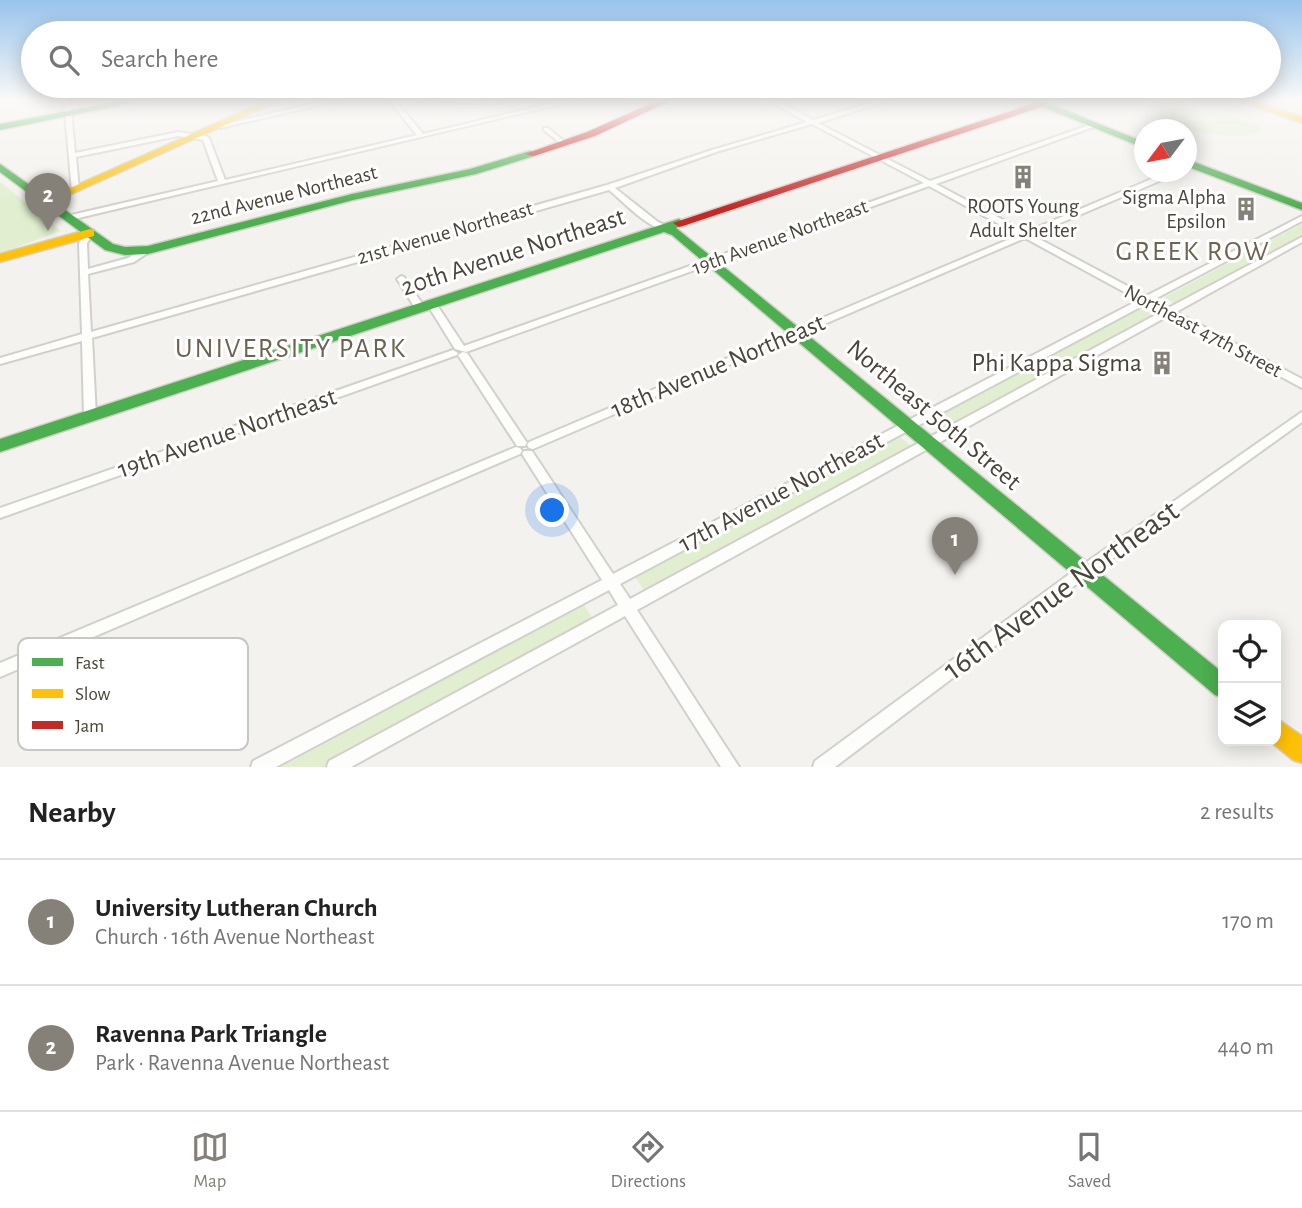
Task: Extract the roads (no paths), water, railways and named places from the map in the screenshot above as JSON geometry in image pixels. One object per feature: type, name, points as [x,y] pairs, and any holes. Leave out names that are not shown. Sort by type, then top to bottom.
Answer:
[{"type":"street","points":[[70,136],[75,190]]},
{"type":"street","points":[[72,156],[169,136]]},
{"type":"street","points":[[47,201],[197,136],[207,140],[222,182]]},
{"type":"street","points":[[4,257],[80,226],[222,182],[421,136]]},
{"type":"street","points":[[553,136],[563,144]]},
{"type":"street","name":"22nd Avenue Northeast","points":[[83,273],[131,260],[148,250],[352,197],[453,177],[583,136]]},
{"type":"street","name":"21st Avenue Northeast","points":[[0,360],[610,187],[765,136]]},
{"type":"street","name":"Northeast 47th Street","points":[[838,136],[1302,384]]},
{"type":"street","name":"20th Avenue Northeast","points":[[0,446],[940,136]]},
{"type":"street","name":"19th Avenue Northeast","points":[[0,513],[1063,136]]},
{"type":"street","name":"22nd Avenue Northeast","points":[[0,167],[113,248],[148,250]]},
{"type":"street","points":[[1197,167],[1302,208]]},
{"type":"street","name":"18th Avenue Northeast","points":[[76,638],[1150,182]]},
{"type":"street","name":"Northeast 50th Street","points":[[610,187],[655,224],[676,232],[1218,683]]},
{"type":"street","name":"17th Avenue Northeast","points":[[259,767],[1302,218]]},
{"type":"street","points":[[80,226],[83,243],[90,416]]},
{"type":"street","name":"17th Avenue Northeast","points":[[335,767],[1302,239]]},
{"type":"street","points":[[401,279],[426,306],[460,351],[731,767]]},
{"type":"street","name":"16th Avenue Northeast","points":[[821,767],[1084,572],[1302,416]]},
{"type":"street","name":"18th Avenue Northeast","points":[[0,670],[18,662]]},
{"type":"street","points":[[1281,734],[1302,751]]},
{"type":"place","name":"ROOTS Young Adult Shelter","points":[[1023,177]]},
{"type":"place","name":"Sigma Alpha Epsilon","points":[[1246,209]]},
{"type":"place","name":"Ravenna Park Triangle","points":[[48,231]]},
{"type":"place","name":"Phi Kappa Sigma","points":[[1162,363]]},
{"type":"place","name":"University Lutheran Church","points":[[955,575]]},
{"type":"district","name":"GREEK ROW","points":[[1193,252]]},
{"type":"district","name":"UNIVERSITY PARK","points":[[291,349]]}]
